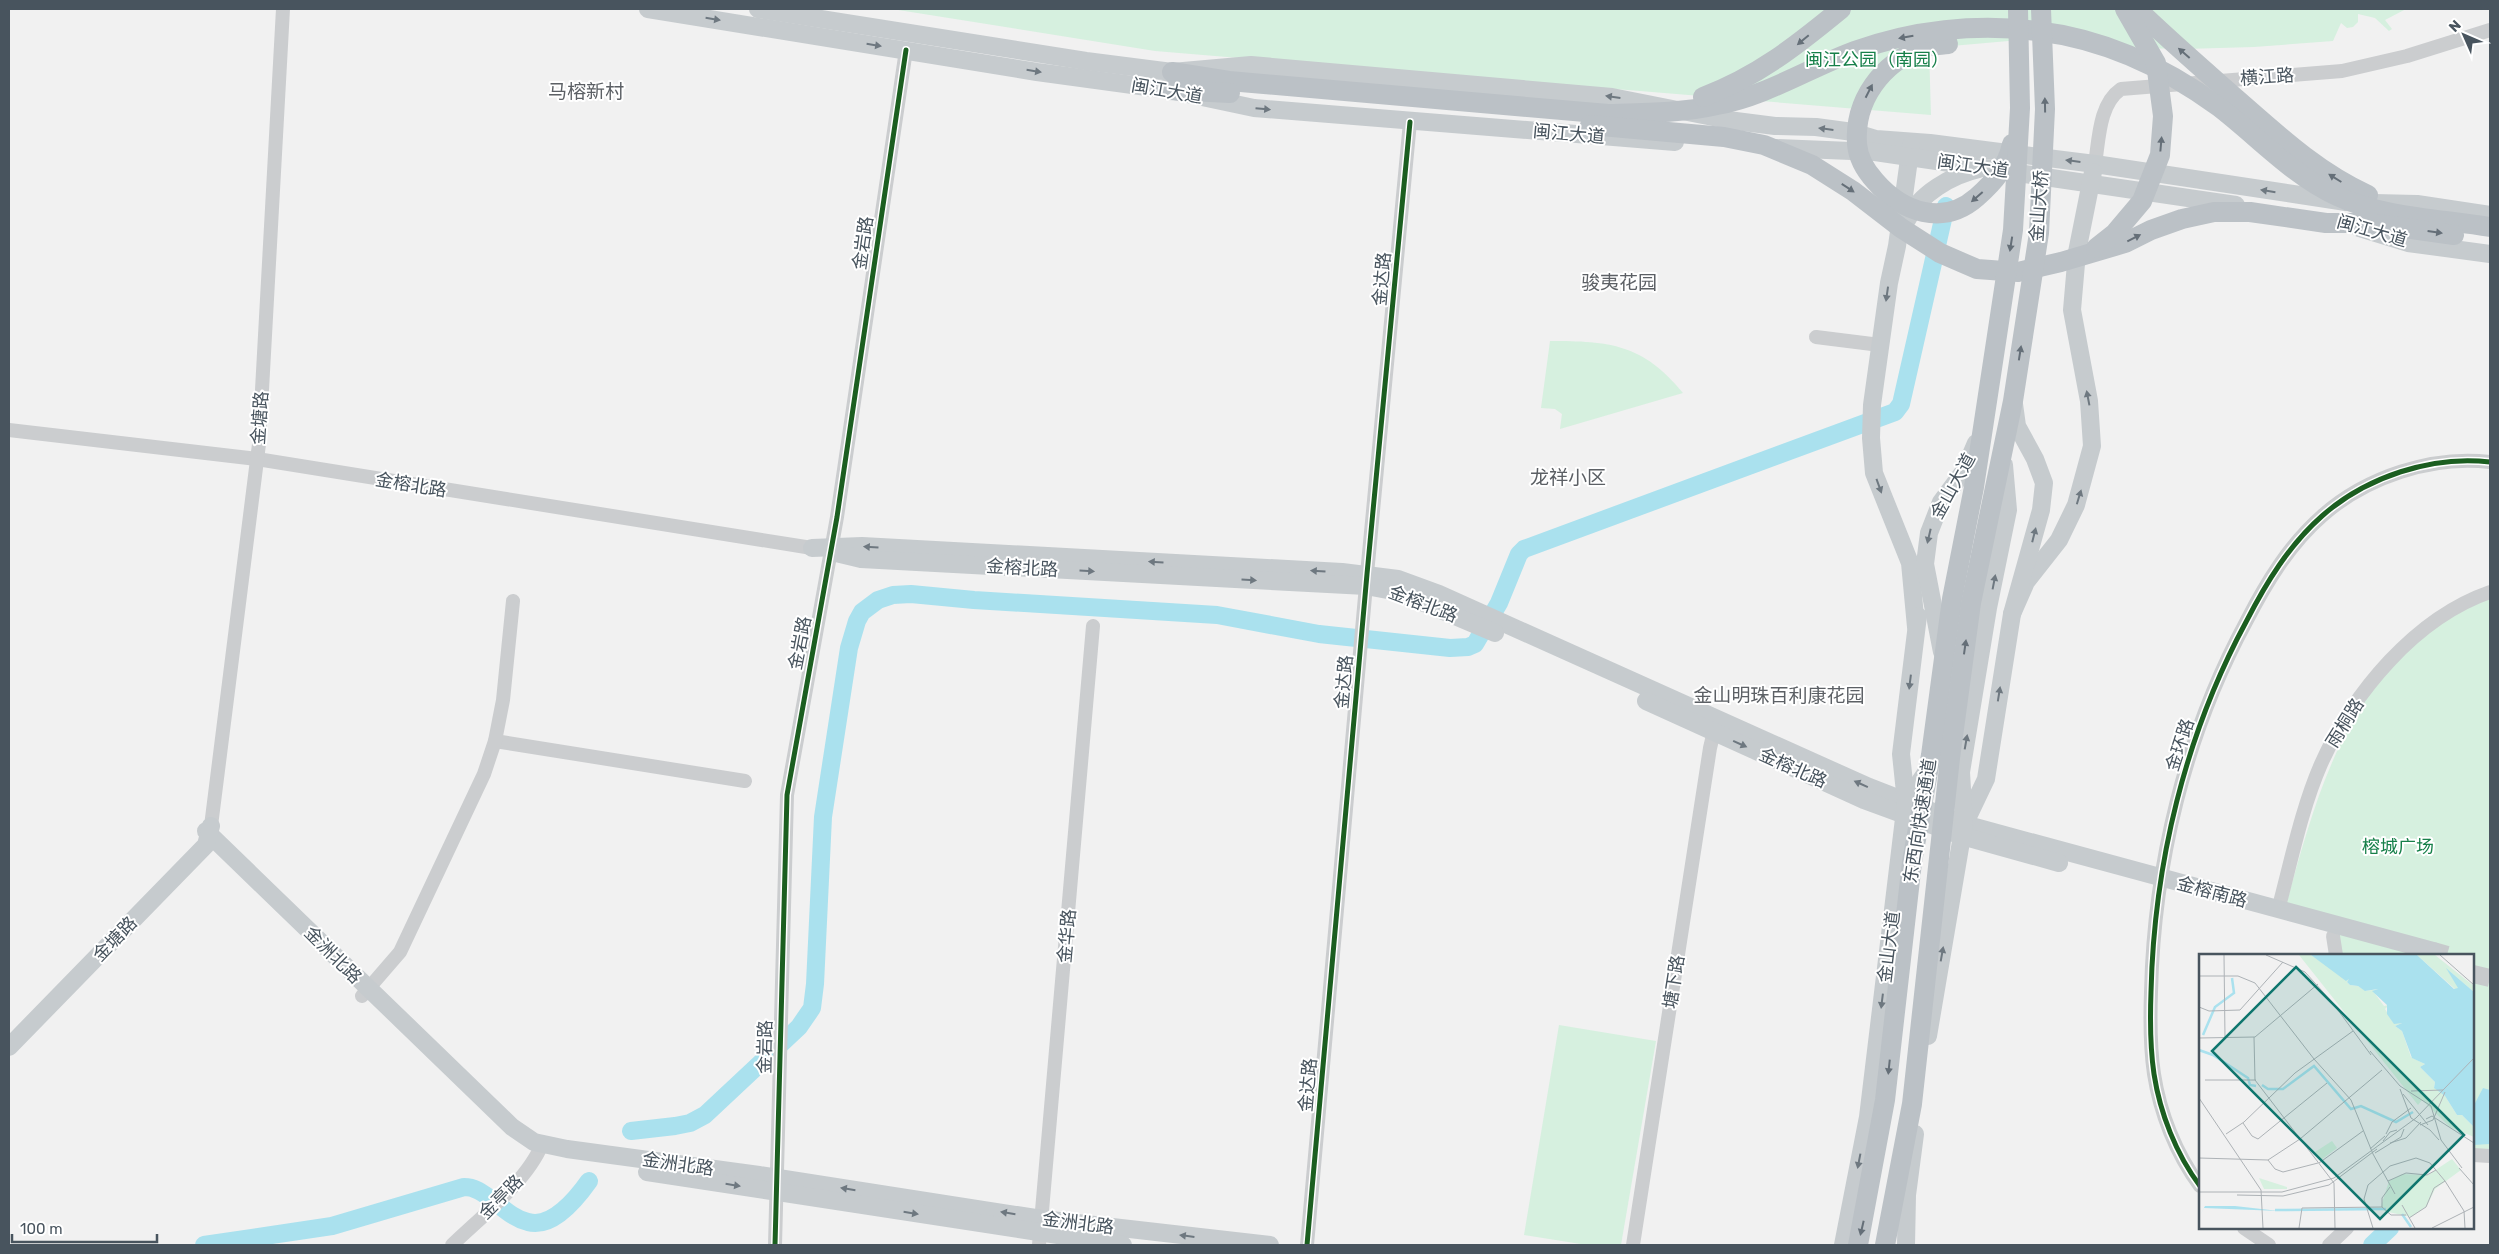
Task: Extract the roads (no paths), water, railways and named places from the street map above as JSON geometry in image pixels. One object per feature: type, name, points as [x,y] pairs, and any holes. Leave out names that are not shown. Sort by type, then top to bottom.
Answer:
[{"type":"highway","points":[[1661,113],[1731,87],[1760,72],[1792,50],[1841,9]]},
{"type":"highway","name":"金山大桥","points":[[1987,398],[2013,230],[2020,108],[2018,9]]},
{"type":"highway","name":"金山大桥","points":[[2013,401],[2039,234],[2045,109],[2041,9]]},
{"type":"highway","points":[[2088,254],[2114,233],[2142,201],[2160,155],[2163,116],[2156,63],[2125,9]]},
{"type":"highway","points":[[2138,9],[2184,53],[2311,163],[2345,185],[2411,215]]},
{"type":"highway","points":[[1375,100],[1608,114],[1661,113],[1718,105],[1757,94],[1855,51],[1903,36],[1981,27],[2038,31],[2100,44],[2158,67],[2219,107],[2302,176],[2330,192],[2370,208],[2490,227]]},
{"type":"highway","points":[[2020,108],[2008,159],[1992,184],[1969,204],[1937,214],[1908,209],[1886,194],[1866,171],[1857,145],[1859,114],[1871,86],[1894,62],[1924,47],[1979,41],[2037,44],[2094,56],[2152,80],[2210,117],[2292,185],[2331,209],[2369,223]]},
{"type":"highway","points":[[1171,81],[1229,81],[1375,100],[1724,137],[1764,145],[1812,165],[1854,191],[1902,228],[1940,253],[1977,269],[2018,272],[2125,243],[2152,230],[2182,219],[2214,212],[2250,212],[2326,223],[2369,223],[2490,240]]},
{"type":"highway","name":"东西向快速通道","points":[[1885,1245],[1912,1104],[1951,748],[1971,603],[1983,489],[1982,431],[1987,398]]},
{"type":"highway","name":"东西向快速通道","points":[[1858,1245],[1886,1100],[1912,862],[1931,755],[1954,591],[1983,489],[2004,440],[2013,401]]},
{"type":"main road","name":"闽江大道","points":[[648,9],[1037,72],[1171,81],[1251,66],[1612,97],[1728,120],[1853,132],[1985,168],[2332,219],[2408,243],[2490,254]]},
{"type":"main road","name":"闽江大道","points":[[758,9],[1086,62],[1171,81],[1254,108],[1656,141],[1867,151],[1910,149],[2094,164],[2335,202],[2417,204],[2490,215]]},
{"type":"main road","points":[[1910,149],[1897,246],[1888,283],[1872,405],[1871,438],[1874,473],[1910,563],[1916,627]]},
{"type":"main road","points":[[2012,614],[2026,582],[2059,540],[2076,505],[2092,446],[2088,401],[2072,310],[2077,252],[2094,164]]},
{"type":"main road","points":[[1897,246],[1908,218],[1921,201],[1952,179],[1969,171],[1985,168]]},
{"type":"main road","points":[[1963,830],[1986,779],[2012,614],[2041,510],[2044,483],[2035,460],[2017,426],[2013,401]]},
{"type":"main road","name":"金山大道","points":[[1843,1245],[1868,1117],[1905,809],[1933,762],[1943,690],[1942,644],[1931,604],[1925,564],[1929,533],[1941,502],[1964,471],[1982,431]]},
{"type":"main road","name":"金山大道","points":[[1906,1245],[1907,1195],[1927,1042],[1963,830],[1961,772],[1988,608],[2008,510],[2004,476],[2004,440]]},
{"type":"main road","name":"金榕北路","points":[[812,548],[831,550],[862,546],[1366,580],[1398,579],[1506,632],[1715,726],[1864,800],[1905,809]]},
{"type":"main road","points":[[1905,809],[1901,754],[1925,564]]},
{"type":"main road","name":"金榕南路","points":[[1905,809],[1963,830],[2400,954]]},
{"type":"main road","name":"金洲北路","points":[[206,835],[365,993],[512,1128],[540,1149],[776,1185],[1123,1245]]},
{"type":"main road","name":"金塘路","points":[[9,1031],[206,835]]},
{"type":"main road","name":"金塘路","points":[[9,1047],[206,835]]},
{"type":"main road","name":"金榕南路","points":[[2160,885],[2278,910],[2432,951]]},
{"type":"main road","points":[[1879,1245],[1907,1195]]},
{"type":"main road","points":[[1908,1219],[1918,1245]]},
{"type":"main road","name":"金洲北路","points":[[1040,1232],[1270,1245]]},
{"type":"street","name":"金塘路","points":[[206,835],[257,459],[283,9]]},
{"type":"street","name":"横江路","points":[[2094,164],[2107,103],[2113,95],[2122,89],[2342,71],[2407,56],[2490,30]]},
{"type":"street","name":"金岩路","points":[[775,1245],[787,795],[831,550],[906,50]]},
{"type":"street","name":"金达路","points":[[1307,1245],[1366,580],[1410,122]]},
{"type":"street","points":[[1816,337],[1880,345]]},
{"type":"street","name":"金榕北路","points":[[9,430],[257,459],[812,548]]},
{"type":"street","name":"金环路","points":[[2199,1184],[2181,1156],[2167,1123],[2152,1065],[2151,985],[2160,885],[2181,787],[2209,703],[2232,647],[2251,611],[2288,551],[2331,508],[2371,484],[2408,470],[2436,463],[2490,462]]},
{"type":"street","name":"雨桐路","points":[[2278,910],[2313,786],[2326,753],[2357,702],[2383,670],[2426,629],[2450,611],[2490,592]]},
{"type":"street","points":[[365,993],[400,952],[484,774],[495,741],[503,700],[513,601]]},
{"type":"street","name":"金华路","points":[[1040,1232],[1093,626]]},
{"type":"street","name":"塘下路","points":[[1633,1245],[1715,726]]},
{"type":"street","points":[[495,741],[745,781]]},
{"type":"street","points":[[2333,936],[2336,954]]},
{"type":"street","name":"金亭路","points":[[452,1245],[528,1169],[540,1149]]},
{"type":"street","points":[[2474,1155],[2490,1156]]},
{"type":"street","points":[[2245,1229],[2269,1245]]},
{"type":"street","points":[[2329,1245],[2345,1229]]},
{"type":"water","points":[[2483,1088],[2490,1090],[2490,1144],[2474,1145],[2474,1105]]},
{"type":"waterway","points":[[631,1131],[690,1123],[705,1115],[799,1027],[812,1008],[815,984],[823,817],[849,648],[857,621],[862,612],[878,600],[893,595],[911,594],[974,600],[1217,615],[1319,634],[1450,648],[1468,647],[1475,644],[1499,603],[1519,554],[1524,549],[1895,412],[1901,404],[1946,206]]},
{"type":"waterway","points":[[204,1245],[332,1226],[464,1187],[473,1188],[481,1192],[519,1219],[537,1223],[555,1217],[578,1196],[589,1181]]},
{"type":"waterway","points":[[2372,1245],[2389,1229]]},
{"type":"tunnel","points":[[2433,951],[2444,954]]},
{"type":"tunnel","points":[[2474,974],[2490,978]]},
{"type":"district","name":"马榕新村","points":[[586,91]]},
{"type":"district","name":"骏夷花园","points":[[1619,282]]},
{"type":"district","name":"龙祥小区","points":[[1568,477]]},
{"type":"district","name":"金山明珠百利康花园","points":[[1779,695]]},
{"type":"park label","name":"闽江公园（南园）","points":[[1877,60]]},
{"type":"park label","name":"榕城广场","points":[[2398,847]]}]
